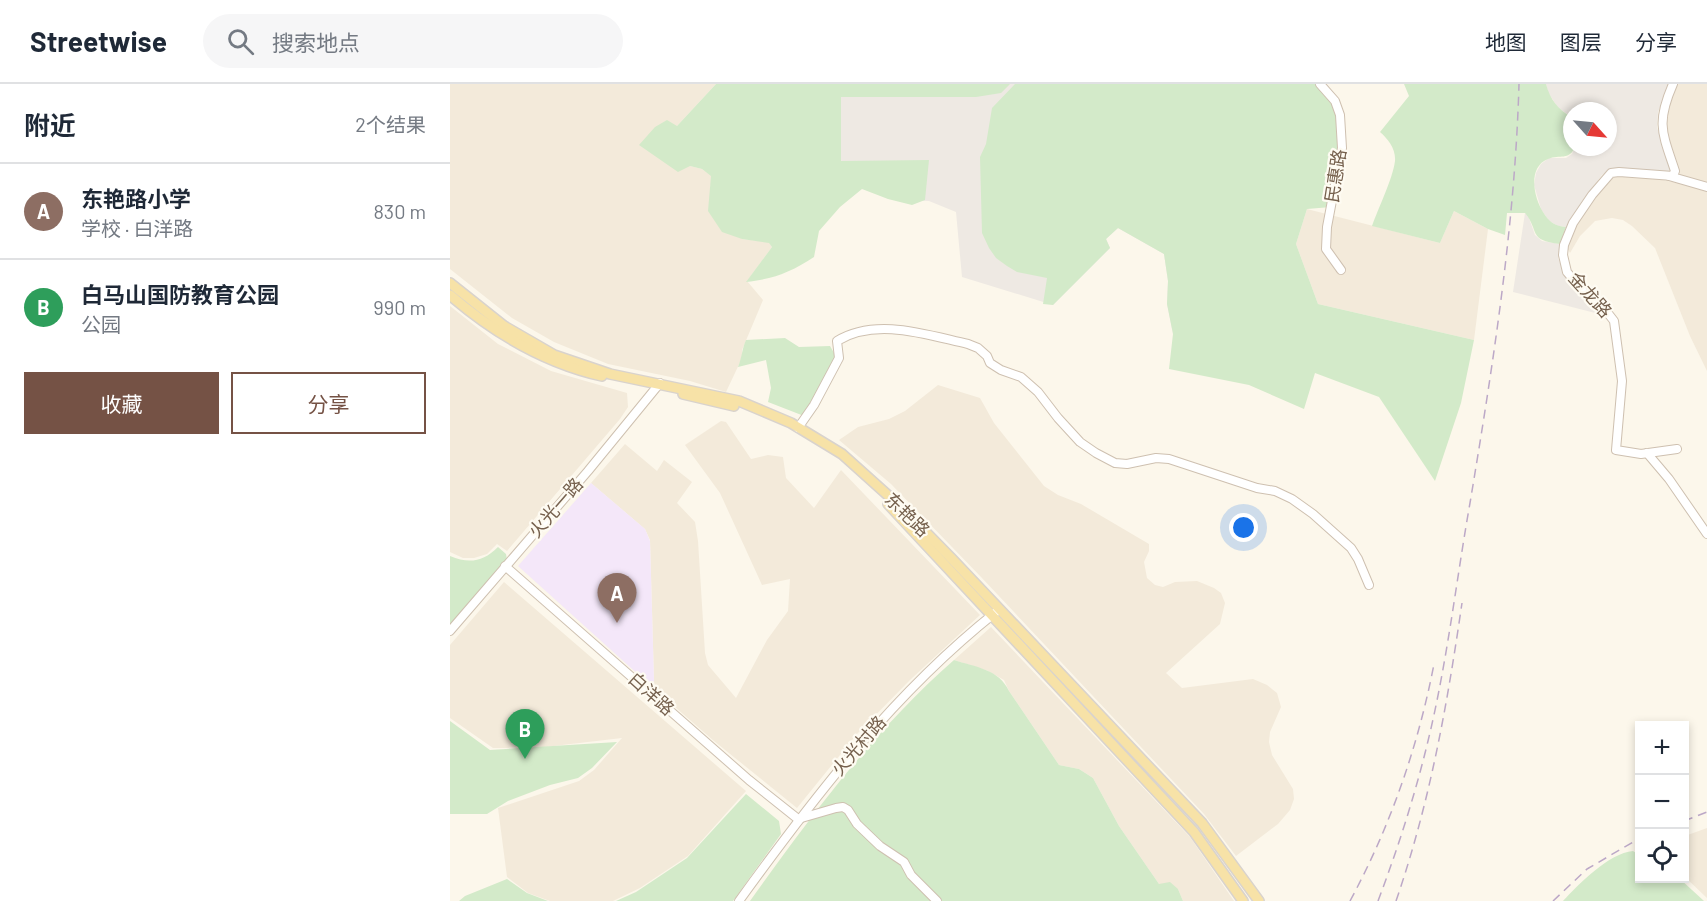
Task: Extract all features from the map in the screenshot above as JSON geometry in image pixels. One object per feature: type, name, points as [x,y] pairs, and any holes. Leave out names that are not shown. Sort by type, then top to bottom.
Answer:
[{"type":"main road","name":"东艳路","points":[[450,283],[504,326],[554,355],[610,374],[737,406],[788,428],[840,459],[895,510],[1202,823],[1259,901]]},
{"type":"main road","name":"东艳路","points":[[450,295],[509,340],[574,370],[739,401],[798,428],[842,454],[901,507],[1194,832],[1244,901]]},
{"type":"street","name":"民惠路","points":[[1320,84],[1335,101],[1340,116],[1342,148],[1327,227],[1326,249],[1341,270]]},
{"type":"street","points":[[1669,176],[1673,176],[1675,171],[1662,122],[1665,102],[1673,84]]},
{"type":"street","name":"金龙路","points":[[1669,176],[1619,172],[1611,174],[1592,195],[1573,223],[1564,245],[1563,255],[1567,272],[1588,297],[1607,312],[1614,321],[1622,381],[1616,450],[1634,454],[1677,449]]},
{"type":"street","points":[[1669,176],[1707,187]]},
{"type":"street","points":[[798,428],[814,405],[839,358],[837,341],[842,338],[866,331],[898,329],[968,344],[978,348],[996,366],[1021,377],[1038,392],[1080,442],[1115,463],[1127,464],[1156,458],[1169,459],[1257,488],[1275,491],[1292,499],[1313,514],[1351,548],[1369,585]]},
{"type":"street","name":"火光一路","points":[[450,631],[595,463],[658,386]]},
{"type":"street","points":[[1647,453],[1669,479],[1707,534]]},
{"type":"street","name":"白洋路","points":[[505,566],[740,772],[798,819]]},
{"type":"street","name":"火光村路","points":[[739,901],[798,819],[849,755],[927,674],[996,613]]},
{"type":"street","points":[[798,819],[843,807],[880,846],[904,862],[911,875],[937,901]]},
{"type":"shaded area","points":[[450,84],[716,84],[677,126],[690,166],[702,169],[712,176],[710,190],[742,239],[769,242],[772,247],[747,281],[763,300],[742,350],[743,356],[726,392],[690,381],[608,364],[554,342],[512,318],[450,269]]},
{"type":"shaded area","points":[[814,84],[1054,84],[1153,109],[1173,334],[1167,304],[1168,281],[1164,254],[1118,228],[1106,239],[1110,248],[1053,305],[962,277],[956,212],[929,201],[888,199],[876,187],[848,180]]},
{"type":"shaded area","points":[[1546,84],[1670,84],[1658,112],[1657,127],[1671,172],[1617,168],[1609,170],[1602,175],[1582,201],[1566,227],[1549,221],[1541,209],[1534,185],[1536,173],[1541,164],[1549,158],[1617,156],[1617,102],[1563,102],[1563,111],[1558,108]]},
{"type":"shaded area","points":[[1676,84],[1707,84],[1707,371],[1690,336],[1655,248],[1632,226],[1623,220],[1612,218],[1595,221],[1580,236],[1570,253],[1567,247],[1573,229],[1593,199],[1611,178],[1624,176],[1677,183],[1680,175],[1665,126],[1666,109]]},
{"type":"shaded area","points":[[1307,209],[1440,243],[1454,211],[1488,229],[1474,340],[1318,304],[1296,244]]},
{"type":"shaded area","points":[[1525,213],[1535,235],[1542,241],[1560,244],[1558,258],[1562,268],[1603,315],[1513,292]]},
{"type":"shaded area","points":[[450,306],[498,344],[551,371],[627,393],[628,407],[620,419],[507,551],[497,544],[487,554],[474,558],[463,558],[450,552]]},
{"type":"shaded area","points":[[938,385],[980,398],[994,423],[1044,486],[1058,495],[1081,504],[1149,544],[1149,551],[1144,562],[1147,578],[1155,585],[1163,587],[1175,582],[1197,581],[1221,593],[1225,603],[1220,624],[1166,673],[1182,688],[1253,679],[1267,685],[1277,693],[1281,707],[1270,732],[1269,742],[1272,755],[1293,789],[1294,799],[1290,810],[1278,824],[1236,856],[1204,814],[981,577],[891,484],[839,440],[858,427],[889,419],[905,411]]},
{"type":"shaded area","points":[[721,421],[726,422],[751,459],[768,455],[783,457],[786,478],[814,508],[841,470],[980,615],[910,680],[857,734],[797,808],[714,741],[651,686],[654,681],[650,540],[645,529],[591,483],[625,444],[657,471],[664,460],[692,482],[677,503],[695,522],[705,653],[708,665],[736,698],[767,640],[788,611],[790,579],[762,585],[720,493],[685,445]]},
{"type":"shaded area","points":[[591,483],[645,529],[650,541],[654,681],[651,686],[518,566]]},
{"type":"shaded area","points":[[504,582],[746,791],[688,856],[640,888],[613,901],[550,901],[528,893],[507,877],[498,808],[579,781],[594,770],[622,738],[545,747],[493,748],[450,718],[450,645]]},
{"type":"shaded area","points":[[991,627],[1190,837],[1234,901],[1183,901],[1178,889],[1159,884],[1119,826],[1093,778],[1079,769],[1059,765],[1004,680],[988,671],[954,660]]},
{"type":"shaded area","points":[[1707,828],[1707,898],[1689,881],[1689,835]]},
{"type":"green space","points":[[716,84],[1010,84],[1001,93],[976,97],[841,97],[841,161],[929,160],[925,200],[912,205],[862,189],[840,207],[819,231],[814,257],[782,274],[746,282],[772,247],[769,243],[742,239],[722,232],[708,211],[711,176],[702,169],[690,166],[678,172],[639,145],[655,127],[667,120],[677,126]]},
{"type":"green space","points":[[1015,84],[1320,84],[1335,101],[1342,148],[1331,207],[1307,209],[1296,244],[1318,304],[1474,340],[1461,403],[1435,481],[1379,397],[1315,373],[1304,409],[1249,385],[1169,369],[1173,334],[1167,304],[1168,281],[1164,254],[1118,228],[1106,239],[1110,248],[1053,305],[1043,304],[1047,278],[1017,272],[1007,266],[996,258],[982,233],[980,157],[986,144],[992,108]]},
{"type":"green space","points":[[1404,84],[1546,84],[1555,104],[1563,111],[1563,156],[1567,156],[1548,159],[1541,163],[1534,183],[1537,199],[1543,212],[1553,223],[1566,227],[1560,244],[1538,237],[1525,213],[1507,213],[1505,235],[1488,229],[1454,211],[1440,243],[1372,226],[1395,161],[1391,145],[1380,132],[1409,96]]},
{"type":"green space","points":[[785,338],[799,347],[830,346],[837,358],[804,416],[768,402],[771,388],[766,360],[738,367],[746,340]]},
{"type":"green space","points":[[498,547],[506,554],[507,560],[450,627],[450,556],[463,560],[476,560],[487,556]]},
{"type":"green space","points":[[954,660],[993,673],[1005,684],[1059,765],[1079,769],[1093,778],[1119,826],[1159,884],[1170,882],[1178,889],[1183,901],[750,901],[845,774],[897,715]]},
{"type":"green space","points":[[450,721],[490,750],[617,742],[592,768],[578,778],[550,785],[508,801],[487,814],[450,814]]},
{"type":"green space","points":[[746,794],[779,821],[781,834],[733,901],[616,901],[636,892],[687,858]]},
{"type":"green space","points":[[1635,852],[1635,883],[1684,883],[1704,901],[1563,901],[1605,863],[1624,853]]},
{"type":"green space","points":[[507,879],[527,893],[548,901],[459,901],[465,896]]},
{"type":"railway","points":[[1378,901],[1418,781],[1435,712],[1446,652],[1502,295],[1513,190],[1519,84]]},
{"type":"railway","points":[[1396,901],[1419,827],[1436,754],[1462,603]]},
{"type":"railway","points":[[1350,901],[1378,844],[1401,786],[1420,726],[1434,664]]},
{"type":"railway","points":[[1689,819],[1707,812]]},
{"type":"railway","points":[[1553,901],[1587,869],[1635,841]]},
{"type":"place","name":"东艳路小学","points":[[617,623]]},
{"type":"place","name":"白马山国防教育公园","points":[[525,759]]}]
